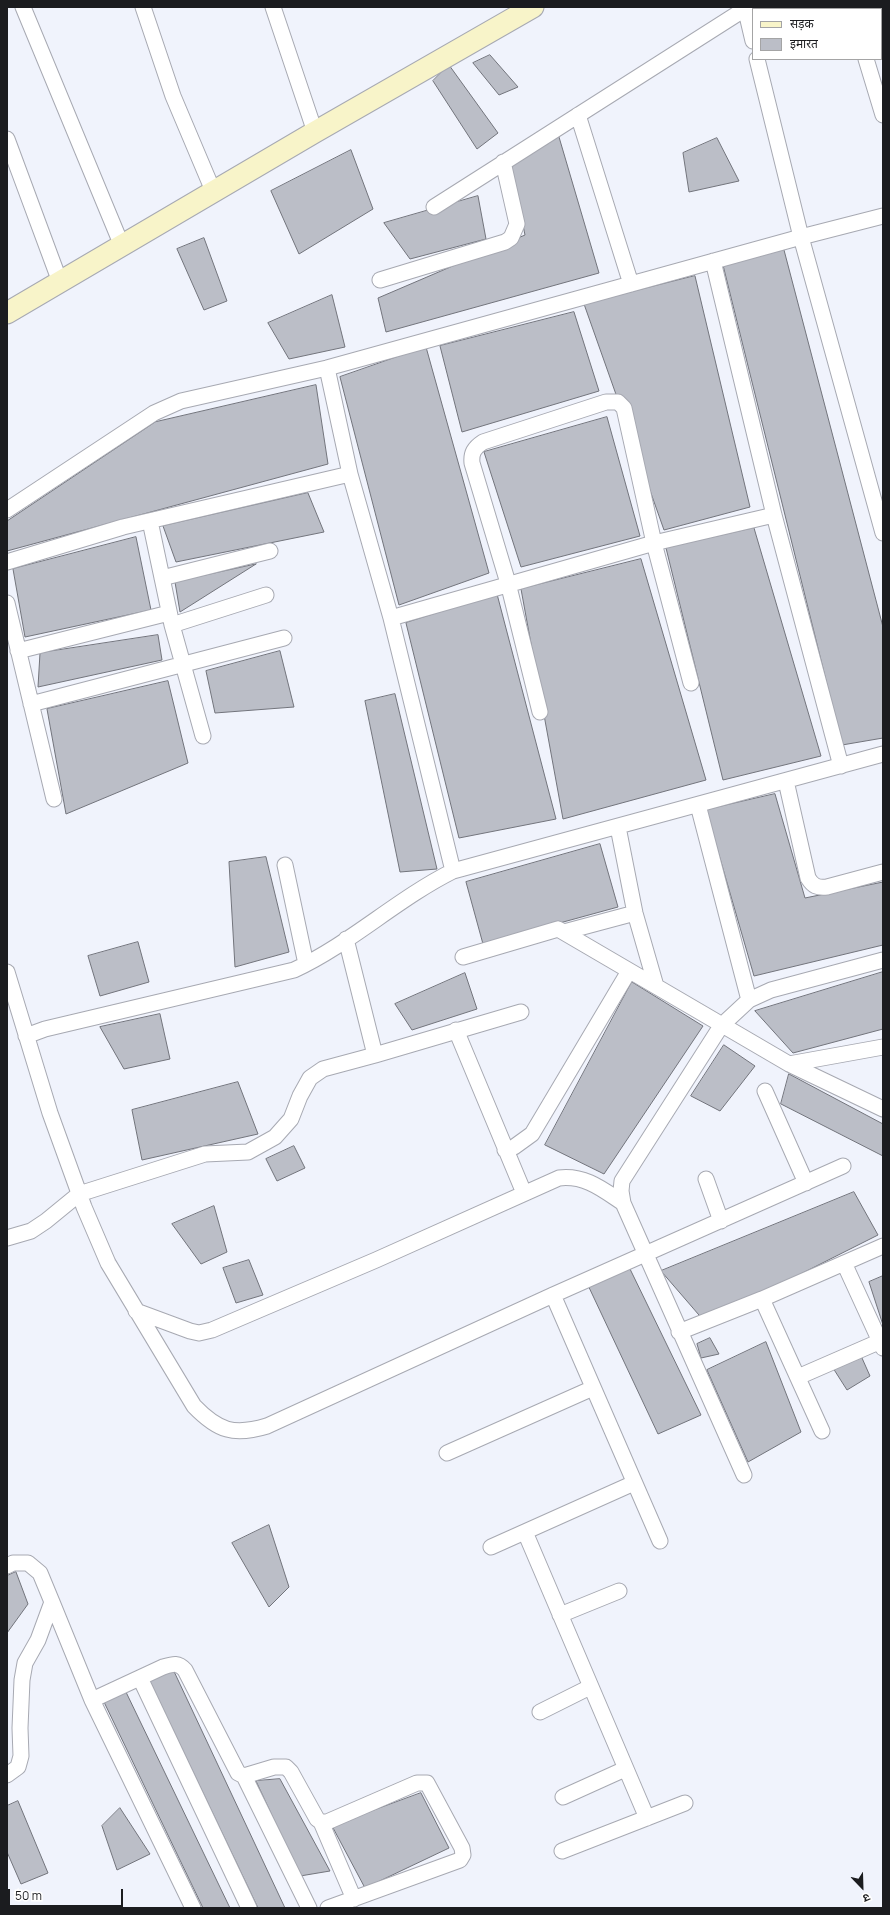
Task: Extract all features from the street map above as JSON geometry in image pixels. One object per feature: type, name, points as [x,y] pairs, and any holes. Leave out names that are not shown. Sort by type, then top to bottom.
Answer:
[{"type":"main road","points":[[7,313],[530,8]]},
{"type":"street","points":[[23,7],[122,246]]},
{"type":"street","points":[[143,7],[173,96],[214,193]]},
{"type":"street","points":[[273,7],[315,132]]},
{"type":"street","points":[[434,207],[746,8],[752,36]]},
{"type":"street","points":[[758,60],[801,237],[882,528]]},
{"type":"street","points":[[866,60],[883,114]]},
{"type":"street","points":[[578,115],[631,284]]},
{"type":"street","points":[[7,139],[60,282]]},
{"type":"street","points":[[380,280],[505,242],[511,238],[517,224],[503,162]]},
{"type":"street","points":[[7,510],[154,413],[181,401],[327,368],[713,261],[883,216]]},
{"type":"street","points":[[713,261],[774,515],[841,766]]},
{"type":"street","points":[[327,368],[350,474],[391,618],[452,872]]},
{"type":"street","points":[[540,712],[508,583],[472,463],[471,454],[476,446],[483,442],[606,402],[618,402],[624,408],[654,542],[691,683]]},
{"type":"street","points":[[7,562],[123,527],[350,474]]},
{"type":"street","points":[[391,618],[654,542],[774,515]]},
{"type":"street","points":[[150,521],[170,619],[203,736]]},
{"type":"street","points":[[162,578],[270,551]]},
{"type":"street","points":[[18,650],[170,619],[266,595]]},
{"type":"street","points":[[7,603],[54,798]]},
{"type":"street","points":[[31,704],[284,638]]},
{"type":"street","points":[[26,1036],[197,992],[284,973],[306,964],[431,882],[452,872],[883,754]]},
{"type":"street","points":[[786,781],[808,878],[813,885],[820,888],[827,887],[883,872]]},
{"type":"street","points":[[698,805],[749,1000]]},
{"type":"street","points":[[618,827],[635,913],[656,986]]},
{"type":"street","points":[[285,865],[306,964]]},
{"type":"street","points":[[463,957],[558,930],[564,932],[635,913]]},
{"type":"street","points":[[558,930],[656,986],[721,1026],[789,1064],[883,1110]]},
{"type":"street","points":[[346,939],[375,1055]]},
{"type":"street","points":[[744,1475],[679,1332],[623,1203],[621,1191],[622,1181],[721,1026],[749,1000],[771,990],[883,960]]},
{"type":"street","points":[[505,1150],[514,1147],[532,1134],[629,971]]},
{"type":"street","points":[[7,972],[50,1113],[79,1194],[108,1263],[194,1406],[204,1417],[217,1426],[233,1431],[249,1431],[267,1426],[553,1295],[843,1166]]},
{"type":"street","points":[[7,1238],[31,1230],[41,1224],[79,1194],[205,1154],[248,1152],[275,1137],[291,1119],[300,1096],[310,1078],[323,1069],[521,1012]]},
{"type":"street","points":[[456,1030],[524,1193]]},
{"type":"street","points":[[789,1064],[883,1047]]},
{"type":"street","points":[[765,1091],[806,1183]]},
{"type":"street","points":[[136,1311],[190,1331],[199,1333],[212,1330],[376,1260],[559,1178],[572,1177],[594,1184],[623,1203]]},
{"type":"street","points":[[706,1179],[721,1221]]},
{"type":"street","points":[[679,1332],[762,1299],[883,1246]]},
{"type":"street","points":[[798,1377],[882,1344],[844,1263]]},
{"type":"street","points":[[553,1295],[660,1541]]},
{"type":"street","points":[[762,1299],[822,1431]]},
{"type":"street","points":[[447,1453],[593,1388]]},
{"type":"street","points":[[491,1547],[634,1483]]},
{"type":"street","points":[[525,1532],[647,1818]]},
{"type":"street","points":[[7,1566],[13,1563],[28,1563],[40,1573],[92,1700],[193,1908]]},
{"type":"street","points":[[560,1615],[619,1591]]},
{"type":"street","points":[[7,1774],[18,1767],[21,1756],[20,1728],[22,1680],[25,1663],[38,1640],[52,1602]]},
{"type":"street","points":[[92,1700],[174,1663],[180,1664],[186,1670],[233,1766],[238,1773],[244,1776],[309,1908]]},
{"type":"street","points":[[140,1678],[249,1908]]},
{"type":"street","points":[[540,1712],[590,1687]]},
{"type":"street","points":[[244,1776],[274,1768],[286,1767],[291,1772],[317,1819],[321,1822],[354,1899]]},
{"type":"street","points":[[563,1797],[625,1769]]},
{"type":"street","points":[[321,1822],[327,1822],[417,1783],[427,1783],[462,1848],[463,1855],[460,1860],[455,1863],[328,1908]]},
{"type":"street","points":[[562,1851],[685,1802]]},
{"type":"building","points":[[490,55],[518,87],[499,95],[473,63]]},
{"type":"building","points":[[449,65],[498,133],[477,149],[433,81]]},
{"type":"building","points":[[559,137],[599,273],[386,332],[378,298],[525,235],[511,167]]},
{"type":"building","points":[[717,138],[739,181],[689,192],[683,153]]},
{"type":"building","points":[[351,150],[373,209],[299,254],[271,191]]},
{"type":"building","points":[[478,196],[486,239],[410,259],[384,223]]},
{"type":"building","points":[[204,238],[227,301],[204,310],[177,249]]},
{"type":"building","points":[[784,250],[883,627],[883,738],[842,745],[723,265]]},
{"type":"building","points":[[695,276],[750,507],[664,530],[584,304]]},
{"type":"building","points":[[332,295],[345,347],[289,359],[268,323]]},
{"type":"building","points":[[574,312],[599,391],[462,432],[440,346]]},
{"type":"building","points":[[426,347],[489,573],[399,605],[340,377]]},
{"type":"building","points":[[316,385],[328,464],[7,551],[7,521],[155,422]]},
{"type":"building","points":[[607,417],[640,536],[521,567],[484,452]]},
{"type":"building","points":[[308,493],[324,532],[176,562],[163,526]]},
{"type":"building","points":[[754,528],[821,756],[723,780],[666,548]]},
{"type":"building","points":[[136,537],[151,610],[25,637],[13,569]]},
{"type":"building","points":[[641,559],[706,780],[563,819],[521,589]]},
{"type":"building","points":[[256,564],[180,612],[175,582]]},
{"type":"building","points":[[497,594],[556,819],[459,838],[406,623]]},
{"type":"building","points":[[158,635],[162,660],[38,687],[40,653]]},
{"type":"building","points":[[280,651],[294,707],[215,713],[206,671]]},
{"type":"building","points":[[168,681],[188,763],[66,814],[47,709]]},
{"type":"building","points":[[395,694],[437,869],[400,872],[365,701]]},
{"type":"building","points":[[775,794],[805,898],[883,882],[883,945],[754,976],[706,810]]},
{"type":"building","points":[[600,844],[618,907],[483,944],[466,882]]},
{"type":"building","points":[[266,857],[289,952],[235,967],[229,862]]},
{"type":"building","points":[[138,942],[149,982],[100,996],[88,956]]},
{"type":"building","points":[[883,972],[883,1029],[793,1053],[755,1011]]},
{"type":"building","points":[[465,973],[477,1009],[412,1030],[395,1004]]},
{"type":"building","points":[[632,982],[703,1026],[604,1174],[545,1145]]},
{"type":"building","points":[[160,1014],[170,1059],[124,1069],[100,1027]]},
{"type":"building","points":[[724,1045],[755,1066],[720,1111],[691,1096]]},
{"type":"building","points":[[789,1074],[883,1124],[883,1156],[781,1104]]},
{"type":"building","points":[[238,1082],[258,1134],[142,1160],[132,1110]]},
{"type":"building","points":[[294,1146],[305,1168],[277,1181],[266,1159]]},
{"type":"building","points":[[854,1192],[878,1235],[705,1322],[661,1271]]},
{"type":"building","points":[[214,1206],[227,1252],[201,1264],[172,1224]]},
{"type":"building","points":[[249,1260],[263,1295],[236,1303],[223,1268]]},
{"type":"building","points":[[630,1269],[701,1415],[658,1434],[586,1281]]},
{"type":"building","points":[[883,1276],[883,1325],[869,1282]]},
{"type":"building","points":[[710,1338],[719,1354],[701,1358],[697,1344]]},
{"type":"building","points":[[766,1342],[801,1432],[748,1462],[707,1370]]},
{"type":"building","points":[[862,1358],[870,1376],[847,1390],[833,1368]]},
{"type":"building","points":[[269,1525],[289,1587],[269,1607],[232,1543]]},
{"type":"building","points":[[16,1572],[28,1604],[7,1633],[7,1576]]},
{"type":"building","points":[[171,1665],[285,1908],[258,1908],[150,1682]]},
{"type":"building","points":[[125,1690],[230,1908],[203,1908],[104,1702]]},
{"type":"building","points":[[280,1779],[330,1871],[300,1876],[256,1781]]},
{"type":"building","points":[[421,1793],[449,1848],[365,1888],[332,1826]]},
{"type":"building","points":[[18,1801],[48,1873],[21,1884],[7,1852],[7,1806]]},
{"type":"building","points":[[120,1808],[150,1854],[117,1870],[102,1826]]}]
